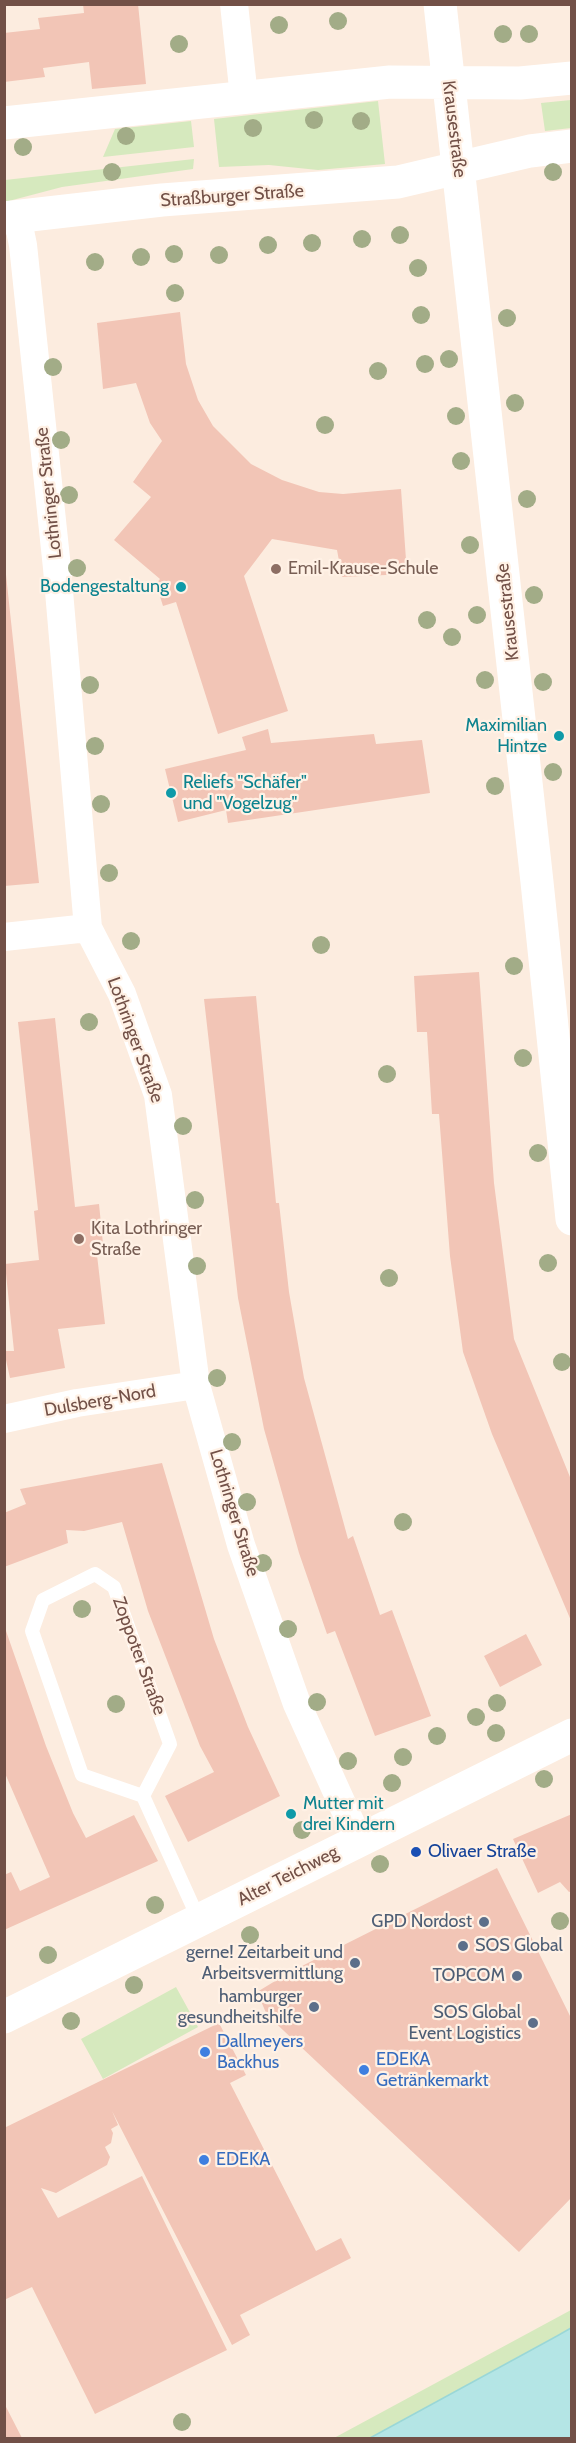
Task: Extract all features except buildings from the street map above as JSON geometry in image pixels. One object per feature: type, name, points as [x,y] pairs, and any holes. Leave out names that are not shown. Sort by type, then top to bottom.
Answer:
[{"type":"main road","name":"Krausestraße","points":[[440,4],[572,1219]]},
{"type":"main road","points":[[4,123],[390,82],[520,83],[572,78]]},
{"type":"main road","name":"Straßburger Straße","points":[[11,217],[162,200],[379,185],[530,150],[572,146]]},
{"type":"main road","name":"Alter Teichweg","points":[[4,2017],[572,1735]]},
{"type":"street","points":[[234,4],[244,97]]},
{"type":"street","name":"Lothringer Straße","points":[[11,217],[23,245],[57,568],[88,928],[122,994],[159,1095],[196,1385],[242,1545],[297,1704],[359,1840]]},
{"type":"street","points":[[4,937],[88,928]]},
{"type":"street","name":"Dulsberg-Nord","points":[[4,1419],[76,1403],[196,1385]]},
{"type":"lane","name":"Zoppoter Straße","points":[[95,1574],[114,1587],[170,1744],[143,1796],[82,1775],[32,1631],[43,1600],[95,1574]]},
{"type":"lane","points":[[143,1796],[199,1920]]},
{"type":"green space","points":[[571,100],[571,128],[545,131],[541,103]]},
{"type":"green space","points":[[378,101],[385,164],[318,170],[269,165],[219,167],[214,119]]},
{"type":"green space","points":[[191,121],[194,147],[103,157],[115,129]]},
{"type":"green space","points":[[194,159],[193,169],[62,187],[5,202],[5,180]]},
{"type":"green space","points":[[176,1987],[198,2027],[103,2079],[81,2039]]},
{"type":"green space","points":[[571,2310],[571,2328],[370,2438],[334,2438]]},
{"type":"water","points":[[571,2328],[571,2438],[370,2438],[557,2336]]},
{"type":"place","name":"Emil-Krause-Schule","points":[[276,569]]},
{"type":"place","name":"Bodengestaltung","points":[[181,587]]},
{"type":"place","name":"Maximilian Hintze","points":[[559,736]]},
{"type":"place","name":"Reliefs \"Schäfer\" und \"Vogelzug\"","points":[[171,793]]},
{"type":"place","name":"Kita Lothringer Straße","points":[[79,1239]]},
{"type":"place","name":"Mutter mit drei Kindern","points":[[291,1814]]},
{"type":"place","name":"Olivaer Straße","points":[[416,1852]]},
{"type":"place","name":"GPD Nordost","points":[[484,1922]]},
{"type":"place","name":"SOS Global","points":[[463,1946]]},
{"type":"place","name":"gerne! Zeitarbeit und Arbeitsvermittlung","points":[[355,1963]]},
{"type":"place","name":"TOPCOM","points":[[517,1976]]},
{"type":"place","name":"hamburger gesundheitshilfe","points":[[314,2007]]},
{"type":"place","name":"SOS Global Event Logistics","points":[[533,2023]]},
{"type":"place","name":"Dallmeyers Backhus","points":[[205,2052]]},
{"type":"place","name":"EDEKA Getränkemarkt","points":[[364,2070]]},
{"type":"place","name":"EDEKA","points":[[204,2160]]}]
